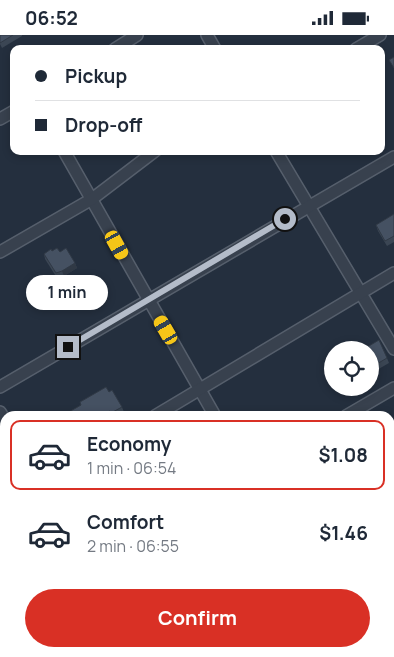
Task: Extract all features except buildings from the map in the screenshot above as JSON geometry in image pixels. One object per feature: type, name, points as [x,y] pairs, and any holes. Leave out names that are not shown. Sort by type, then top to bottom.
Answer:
[{"type":"street","points":[[121,45],[137,35]]},
{"type":"street","points":[[363,45],[380,35]]},
{"type":"street","points":[[66,155],[212,411]]},
{"type":"street","points":[[0,252],[92,199],[150,155]]},
{"type":"street","points":[[278,155],[394,349]]},
{"type":"street","points":[[0,387],[308,205],[394,157]]},
{"type":"street","points":[[164,411],[394,273]]},
{"type":"street","points":[[355,411],[394,388]]},
{"type":"route","points":[[68,347],[285,219]]}]
